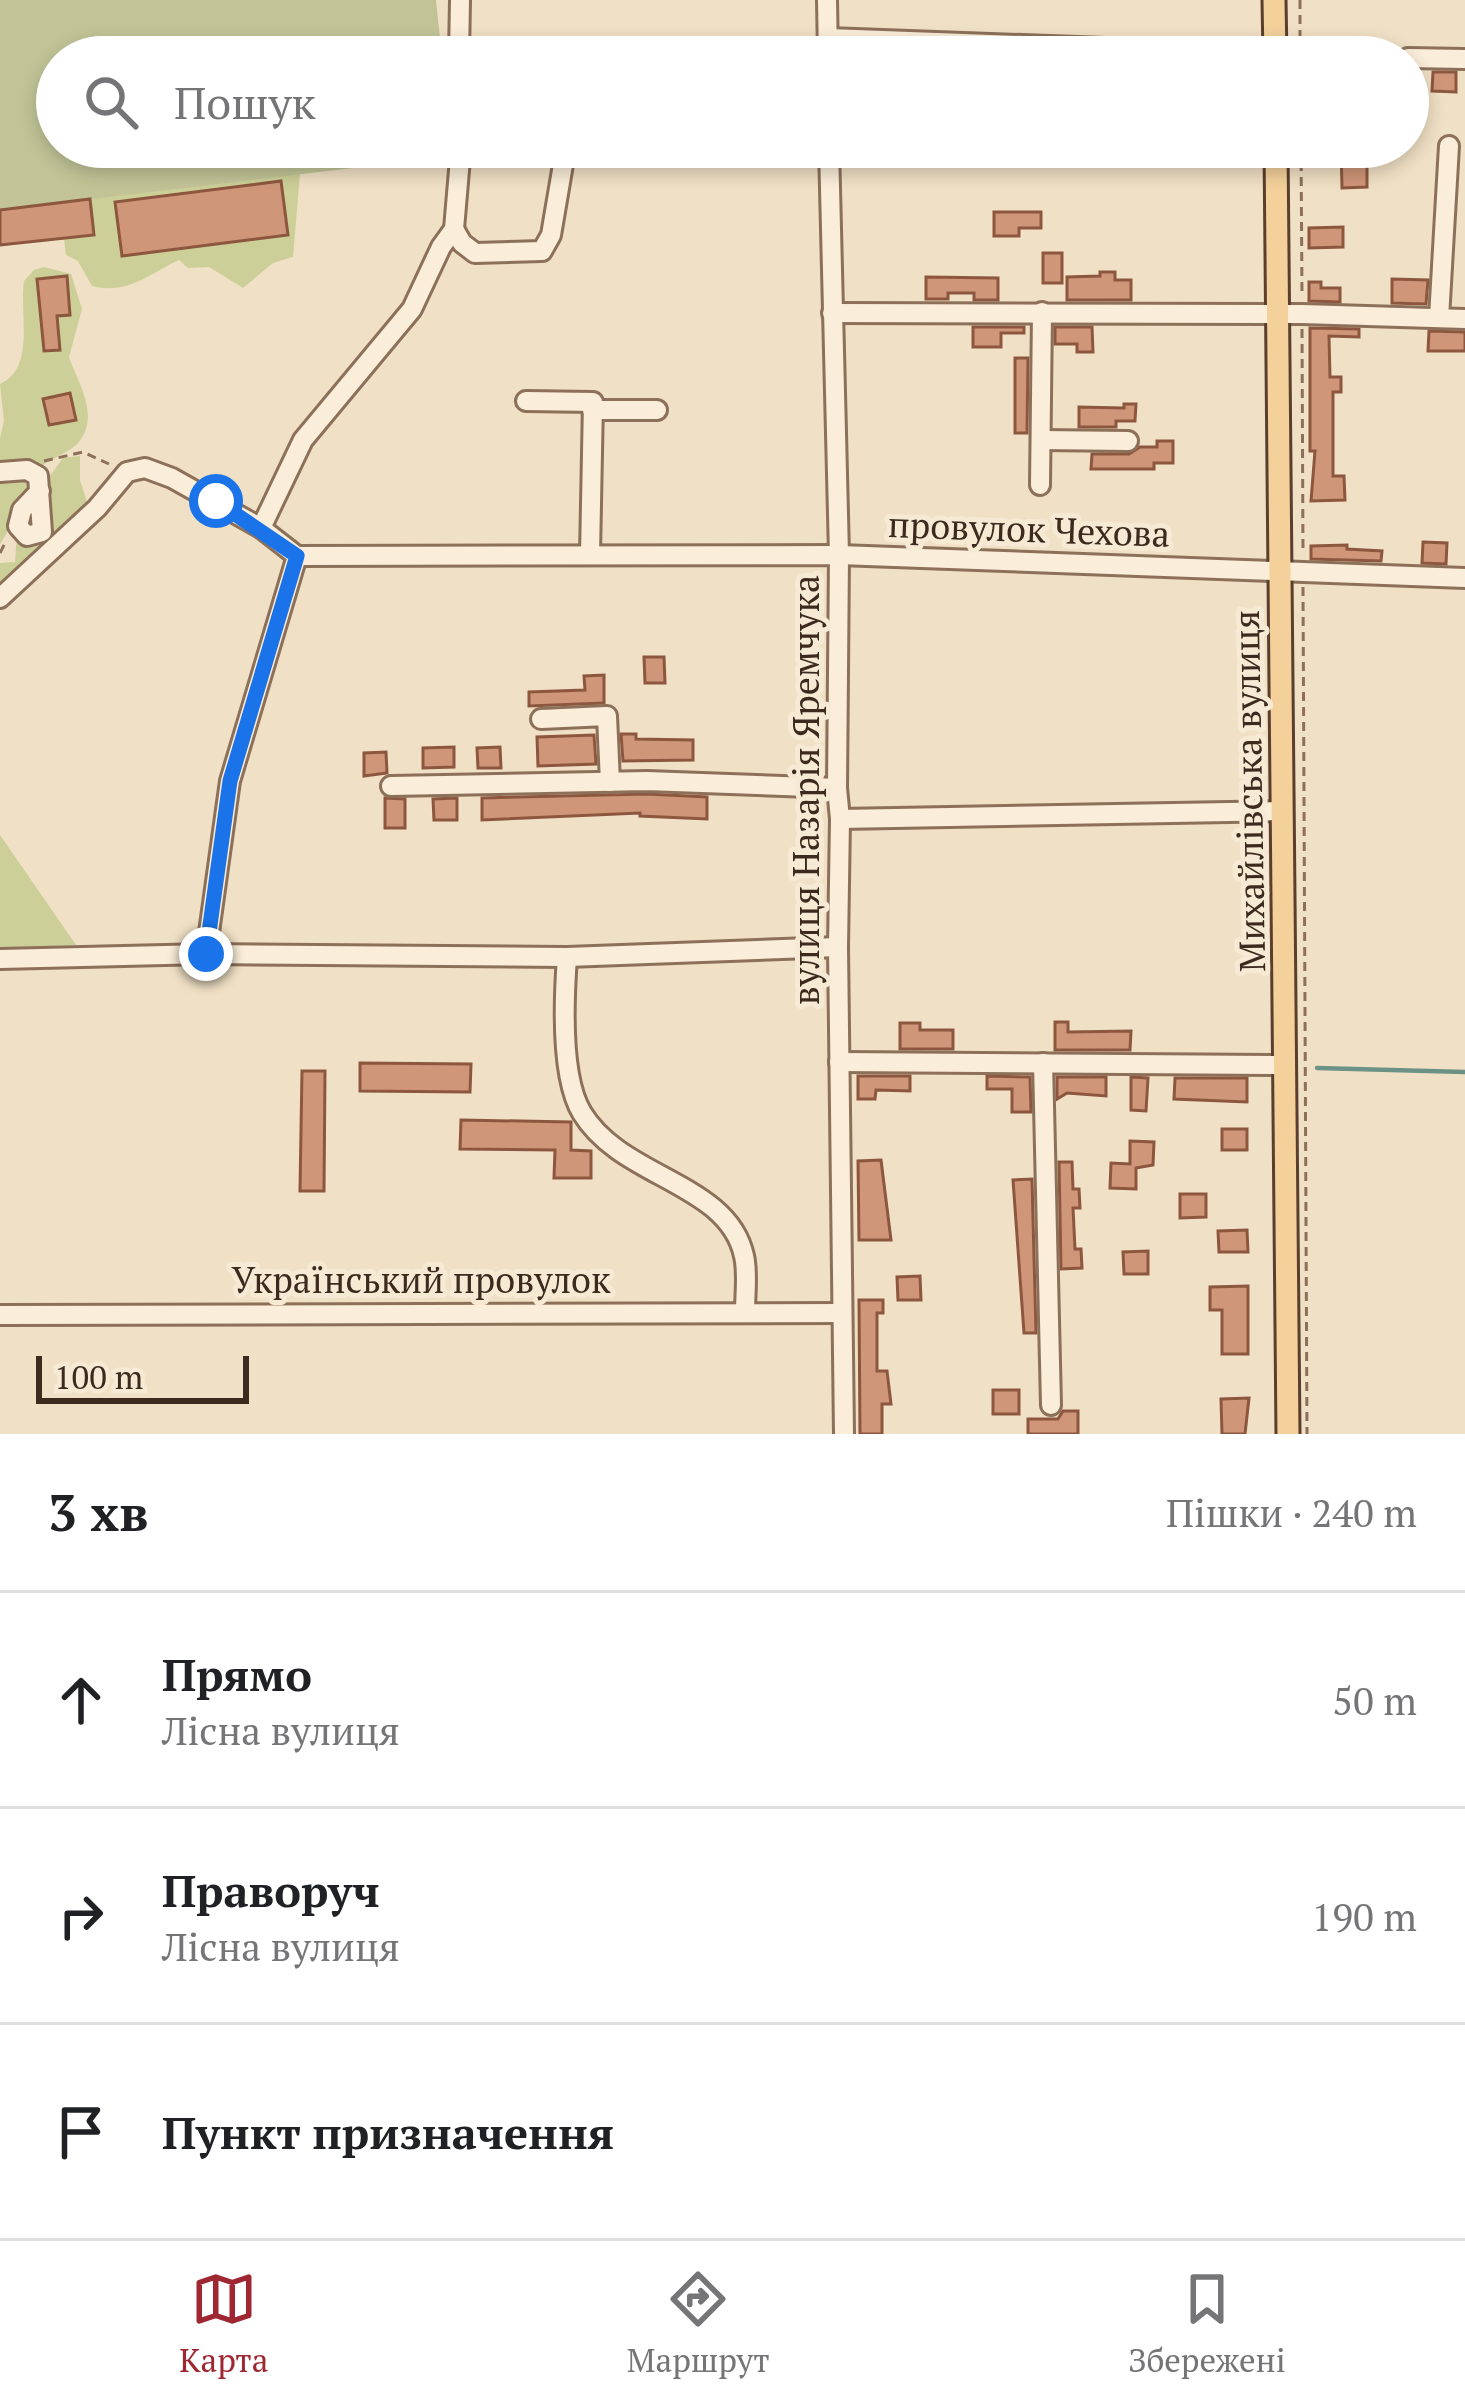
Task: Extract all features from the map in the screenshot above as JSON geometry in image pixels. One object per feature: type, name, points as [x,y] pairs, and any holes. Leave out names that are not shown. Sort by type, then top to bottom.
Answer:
[{"type":"main road","points":[[1274,0],[1275,36]]},
{"type":"main road","name":"Михайлівська вулиця","points":[[1276,168],[1278,314],[1292,572],[1282,811],[1288,1434]]},
{"type":"street","points":[[459,36],[460,0]]},
{"type":"street","points":[[827,0],[828,36]]},
{"type":"street","points":[[1429,58],[1465,59]]},
{"type":"street","points":[[1439,318],[1448,146]]},
{"type":"street","points":[[261,528],[303,440],[401,327],[454,230],[459,168]]},
{"type":"street","points":[[454,230],[467,250],[475,253],[542,251],[551,235],[562,168]]},
{"type":"street","name":"вулиця Назарія Яремчука","points":[[829,168],[839,555],[836,788],[841,819],[838,947],[844,1434]]},
{"type":"street","points":[[1040,485],[1042,312]]},
{"type":"street","points":[[832,313],[1465,319]]},
{"type":"street","points":[[526,401],[593,402],[590,555]]},
{"type":"street","points":[[592,410],[657,410]]},
{"type":"street","points":[[1041,440],[1128,441]]},
{"type":"street","points":[[0,598],[97,508],[127,472],[145,468],[261,528],[297,556],[230,781],[206,954]]},
{"type":"street","points":[[0,472],[27,470],[38,476],[40,491]]},
{"type":"street","name":"провулок Чехова","points":[[297,556],[839,555],[1465,578]]},
{"type":"street","points":[[541,719],[607,716],[610,782]]},
{"type":"street","points":[[391,786],[610,782],[836,788]]},
{"type":"street","points":[[841,819],[1282,811]]},
{"type":"street","points":[[0,958],[206,954],[567,957],[838,947]]},
{"type":"street","points":[[567,957],[564,991],[571,1083],[582,1113],[612,1148],[645,1170],[705,1198],[737,1233],[746,1260],[745,1312]]},
{"type":"street","points":[[839,1062],[1285,1065]]},
{"type":"street","points":[[1042,1064],[1051,1405]]},
{"type":"street","name":"Український провулок","points":[[0,1315],[842,1313]]},
{"type":"path","points":[[1300,0],[1300,36]]},
{"type":"path","points":[[1301,168],[1302,314],[1292,572],[1307,1434]]},
{"type":"path","points":[[27,470],[83,452],[127,472]]},
{"type":"green space","points":[[0,0],[436,0],[440,36],[36,36],[36,168],[352,168],[0,210]]},
{"type":"green space","points":[[248,168],[300,168],[293,257],[273,263],[243,288],[209,267],[188,268],[179,260],[117,288],[92,286],[78,261],[66,255],[64,238],[94,235],[90,199],[0,210],[0,196]],"holes":[[[282,181],[288,235],[121,255],[115,202]]]},
{"type":"green space","points":[[44,267],[71,274],[82,309],[69,357],[88,419],[78,443],[42,466],[38,482],[0,544],[4,421],[0,384],[11,376],[22,353],[24,281]]},
{"type":"green space","points":[[80,456],[80,480],[87,502],[0,585],[0,563],[15,562],[17,534],[34,541],[44,484],[63,458]]},
{"type":"green space","points":[[0,835],[76,945],[0,949]]},
{"type":"building","points":[[1433,72],[1456,72],[1456,92],[1432,91]]},
{"type":"building","points":[[1342,168],[1367,168],[1367,187],[1342,188]]},
{"type":"building","points":[[281,181],[288,235],[122,256],[115,202]]},
{"type":"building","points":[[90,199],[94,235],[0,245],[0,210]]},
{"type":"building","points":[[994,212],[1041,212],[1041,228],[1019,228],[1019,236],[994,236]]},
{"type":"building","points":[[1343,227],[1343,247],[1309,248],[1309,228]]},
{"type":"building","points":[[1043,253],[1062,253],[1062,283],[1043,283]]},
{"type":"building","points":[[1100,272],[1115,272],[1115,280],[1131,280],[1131,300],[1067,300],[1067,277],[1100,276]]},
{"type":"building","points":[[67,276],[70,315],[57,316],[60,350],[44,351],[37,279]]},
{"type":"building","points":[[926,277],[998,278],[998,300],[974,300],[974,293],[926,299]]},
{"type":"building","points":[[1392,279],[1428,280],[1426,304],[1392,303]]},
{"type":"building","points":[[1309,282],[1321,282],[1321,288],[1340,288],[1340,302],[1309,301]]},
{"type":"building","points":[[973,327],[1024,327],[1024,333],[1001,333],[1001,347],[973,347]]},
{"type":"building","points":[[1055,327],[1092,327],[1093,352],[1077,352],[1077,344],[1055,344]]},
{"type":"building","points":[[1310,328],[1359,329],[1359,337],[1329,336],[1330,377],[1341,377],[1341,392],[1333,392],[1333,476],[1344,476],[1345,500],[1311,501],[1315,451],[1310,451]]},
{"type":"building","points":[[1429,331],[1465,332],[1465,351],[1428,351]]},
{"type":"building","points":[[1015,358],[1028,358],[1027,433],[1015,433]]},
{"type":"building","points":[[70,393],[76,420],[49,425],[43,399]]},
{"type":"building","points":[[1124,404],[1136,404],[1135,421],[1116,421],[1116,427],[1079,427],[1079,407],[1124,408]]},
{"type":"building","points":[[1157,441],[1173,441],[1173,463],[1154,463],[1154,469],[1091,469],[1092,454],[1129,454],[1140,447],[1157,447]]},
{"type":"building","points":[[1423,542],[1447,543],[1446,564],[1422,563]]},
{"type":"building","points":[[1347,545],[1347,549],[1382,551],[1381,561],[1311,559],[1311,546]]},
{"type":"building","points":[[644,657],[664,657],[665,683],[645,683]]},
{"type":"building","points":[[604,675],[604,703],[529,706],[529,692],[585,690],[584,676]]},
{"type":"building","points":[[621,734],[636,734],[636,739],[693,740],[693,760],[623,761]]},
{"type":"building","points":[[594,735],[596,764],[538,766],[537,737]]},
{"type":"building","points":[[454,747],[454,767],[423,768],[423,748]]},
{"type":"building","points":[[500,747],[501,768],[478,768],[477,748]]},
{"type":"building","points":[[386,752],[387,773],[364,776],[364,753]]},
{"type":"building","points":[[707,797],[707,819],[640,813],[482,820],[482,798]]},
{"type":"building","points":[[385,798],[405,799],[405,828],[385,828]]},
{"type":"building","points":[[457,798],[457,820],[434,820],[433,799]]},
{"type":"building","points":[[1055,1022],[1068,1022],[1068,1032],[1131,1031],[1130,1050],[1055,1050]]},
{"type":"building","points":[[900,1023],[920,1023],[920,1030],[953,1030],[953,1049],[900,1049]]},
{"type":"building","points":[[360,1063],[471,1064],[470,1092],[360,1091]]},
{"type":"building","points":[[302,1071],[325,1071],[324,1191],[300,1191]]},
{"type":"building","points":[[858,1076],[910,1076],[910,1091],[876,1090],[875,1099],[858,1099]]},
{"type":"building","points":[[987,1076],[1030,1077],[1031,1112],[1012,1112],[1012,1089],[987,1089]]},
{"type":"building","points":[[1057,1077],[1106,1077],[1106,1096],[1067,1093],[1057,1099]]},
{"type":"building","points":[[1131,1077],[1148,1078],[1146,1111],[1131,1110]]},
{"type":"building","points":[[1175,1078],[1247,1078],[1247,1102],[1174,1099]]},
{"type":"building","points":[[461,1120],[571,1122],[571,1150],[591,1151],[591,1178],[554,1178],[555,1150],[460,1149]]},
{"type":"building","points":[[1222,1129],[1247,1129],[1247,1150],[1222,1150]]},
{"type":"building","points":[[1130,1141],[1154,1142],[1153,1165],[1136,1168],[1136,1189],[1110,1188],[1111,1163],[1130,1164]]},
{"type":"building","points":[[881,1160],[891,1240],[859,1240],[858,1161]]},
{"type":"building","points":[[1059,1162],[1072,1162],[1073,1189],[1079,1189],[1080,1208],[1073,1208],[1075,1249],[1081,1249],[1082,1268],[1061,1269]]},
{"type":"building","points":[[1032,1179],[1036,1333],[1024,1333],[1013,1180]]},
{"type":"building","points":[[1180,1194],[1206,1194],[1206,1217],[1180,1218]]},
{"type":"building","points":[[1247,1230],[1248,1252],[1219,1252],[1218,1231]]},
{"type":"building","points":[[1148,1251],[1148,1274],[1124,1274],[1123,1252]]},
{"type":"building","points":[[920,1276],[921,1300],[898,1300],[897,1277]]},
{"type":"building","points":[[1248,1286],[1248,1354],[1222,1354],[1222,1310],[1210,1310],[1210,1287]]},
{"type":"building","points":[[859,1300],[883,1300],[883,1313],[877,1313],[877,1371],[887,1371],[891,1404],[882,1404],[882,1434],[860,1434]]},
{"type":"building","points":[[993,1390],[1019,1390],[1019,1414],[993,1414]]},
{"type":"building","points":[[1249,1398],[1245,1434],[1222,1434],[1221,1399]]},
{"type":"building","points":[[1063,1411],[1078,1411],[1078,1434],[1028,1434],[1028,1419],[1058,1419]]},
{"type":"waterway","points":[[1317,1068],[1465,1072]]},
{"type":"route","points":[[206,954],[230,781],[297,556],[216,501]]}]
